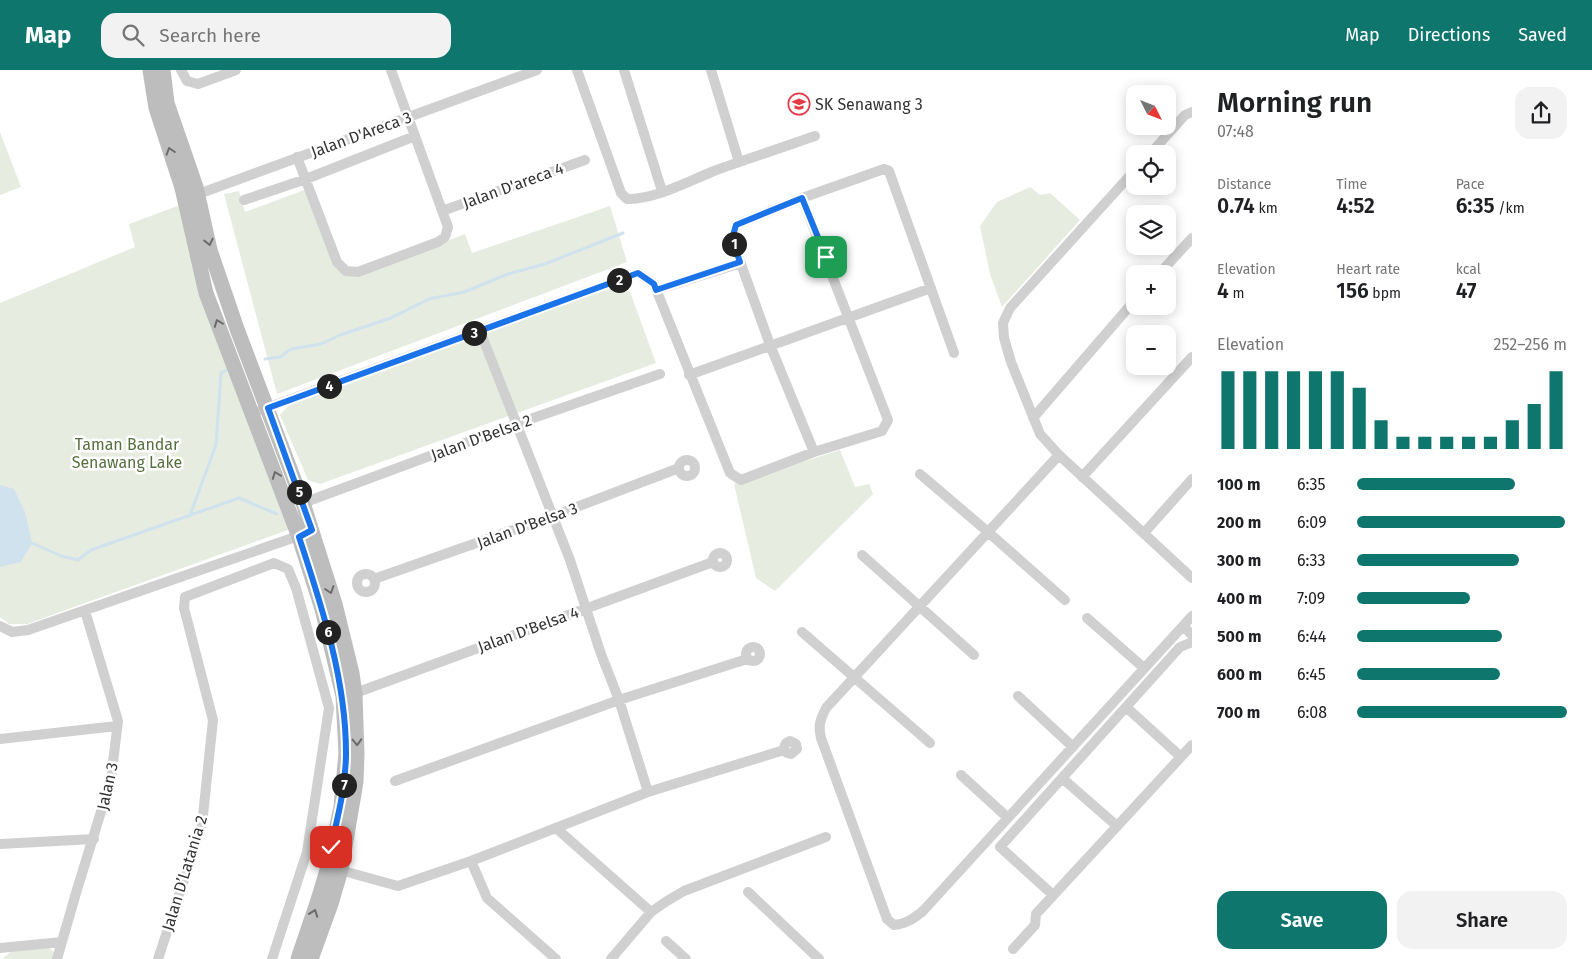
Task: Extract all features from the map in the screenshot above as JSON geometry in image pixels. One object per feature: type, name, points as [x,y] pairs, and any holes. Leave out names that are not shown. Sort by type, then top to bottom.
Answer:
[{"type":"street","points":[[150,70],[156,108],[191,196],[237,329],[303,503],[306,534],[322,609],[349,695],[344,778],[331,904],[311,959]]},
{"type":"street","points":[[162,70],[167,104],[191,196],[206,293],[253,413],[306,534]]},
{"type":"street","points":[[181,70],[187,81],[198,84],[236,70]]},
{"type":"street","points":[[297,157],[338,262],[346,271],[358,272],[438,242],[445,237],[448,227],[391,70]]},
{"type":"street","name":"Jalan D'Areca 3","points":[[191,196],[537,70]]},
{"type":"street","points":[[577,70],[621,193],[627,200],[638,199],[662,191],[815,136]]},
{"type":"street","points":[[624,70],[662,191]]},
{"type":"street","points":[[711,70],[739,162]]},
{"type":"street","points":[[1158,145],[1185,115],[1192,112]]},
{"type":"street","points":[[244,200],[306,179],[415,136]]},
{"type":"street","name":"Jalan D'areca 4","points":[[442,211],[585,160]]},
{"type":"street","points":[[814,452],[770,345],[732,239],[736,225],[884,168],[889,171],[954,353]]},
{"type":"street","points":[[1126,180],[1010,308],[1003,323],[1004,338],[1011,362],[1040,434],[1082,477],[1192,578]]},
{"type":"street","points":[[253,413],[638,273],[654,284],[730,473],[741,480],[814,452],[882,431],[888,420],[802,198]]},
{"type":"street","points":[[1167,265],[1192,238]]},
{"type":"street","points":[[656,290],[740,262]]},
{"type":"street","points":[[689,374],[931,288]]},
{"type":"street","points":[[1033,418],[1126,310]]},
{"type":"street","points":[[480,331],[570,560],[619,700],[648,792]]},
{"type":"street","points":[[1082,477],[1192,357]]},
{"type":"street","name":"Jalan D'Belsa 2","points":[[303,503],[516,424],[660,374]]},
{"type":"street","points":[[1059,455],[826,708],[818,726],[882,909],[894,925],[911,920],[923,911],[1192,616]]},
{"type":"street","name":"Jalan D'Belsa 3","points":[[374,579],[553,516],[679,468]]},
{"type":"street","points":[[920,474],[1065,600]]},
{"type":"street","points":[[1144,533],[1192,479]]},
{"type":"street","points":[[0,626],[12,632],[28,630],[306,534]]},
{"type":"street","points":[[862,554],[974,655]]},
{"type":"street","name":"Jalan D'Belsa 4","points":[[349,695],[713,562]]},
{"type":"street","name":"Jalan D’Latania 2","points":[[158,959],[202,825],[213,720],[184,608],[185,597],[274,563],[288,568],[296,588],[329,708],[307,852],[272,959]]},
{"type":"street","name":"Jalan 3","points":[[58,959],[111,779],[118,721],[85,611]]},
{"type":"street","points":[[1087,618],[1144,668]]},
{"type":"street","points":[[1183,626],[1192,635]]},
{"type":"street","points":[[802,632],[930,743]]},
{"type":"street","points":[[1054,895],[1000,847],[1180,647],[1192,642]]},
{"type":"street","points":[[395,781],[619,700],[747,658]]},
{"type":"street","points":[[1018,696],[1073,747]]},
{"type":"street","points":[[1126,707],[1181,757]]},
{"type":"street","points":[[0,739],[117,726]]},
{"type":"street","points":[[1013,948],[1035,925],[1036,914],[1192,745]]},
{"type":"street","points":[[334,868],[398,886],[471,861],[648,792],[784,750]]},
{"type":"street","points":[[961,775],[1008,818]]},
{"type":"street","points":[[1062,778],[1118,826]]},
{"type":"street","points":[[556,828],[651,912]]},
{"type":"street","points":[[611,959],[651,912],[666,901],[684,891],[826,837]]},
{"type":"street","points":[[0,844],[94,839]]},
{"type":"street","points":[[471,861],[487,898],[556,959]]},
{"type":"street","points":[[298,959],[318,900],[334,868]]},
{"type":"street","points":[[748,892],[819,959]]},
{"type":"street","points":[[666,941],[686,959]]},
{"type":"street","points":[[0,948],[62,942]]},
{"type":"green space","points":[[0,132],[21,187],[0,195]]},
{"type":"green space","points":[[1030,187],[1040,195],[1050,193],[1080,220],[1002,307],[990,274],[980,226],[997,202]]},
{"type":"green space","points":[[307,189],[338,269],[367,272],[465,234],[472,253],[610,206],[627,262],[277,394],[224,194],[239,191],[245,212]]},
{"type":"green space","name":"Taman Bandar Senawang Lake","points":[[180,205],[291,529],[27,624],[9,624],[0,617],[0,303],[135,247],[129,224]]},
{"type":"green space","points":[[612,288],[630,292],[656,363],[320,484],[308,480],[280,415],[292,402]]},
{"type":"green space","points":[[840,450],[855,487],[869,484],[873,494],[775,591],[756,578],[734,484]]},
{"type":"green space","points":[[48,947],[56,954],[54,959],[2,959],[12,951]]},
{"type":"water","points":[[0,485],[14,489],[25,512],[32,543],[21,562],[0,567]]},
{"type":"waterway","points":[[265,359],[280,357],[291,349],[321,344],[340,335],[391,318],[429,299],[464,292],[508,274],[545,264],[623,233]]},
{"type":"waterway","points":[[190,515],[216,445],[221,373],[227,370]]},
{"type":"waterway","points":[[32,543],[61,556],[78,560],[91,550],[239,498],[277,514]]},
{"type":"place","name":"SK Senawang 3","points":[[799,104]]},
{"type":"route","points":[[331,847],[340,807],[346,753],[343,696],[322,609],[299,537],[312,530],[280,446],[268,408],[638,273],[654,284],[656,290],[740,262],[732,239],[736,225],[802,198],[826,257]]}]
